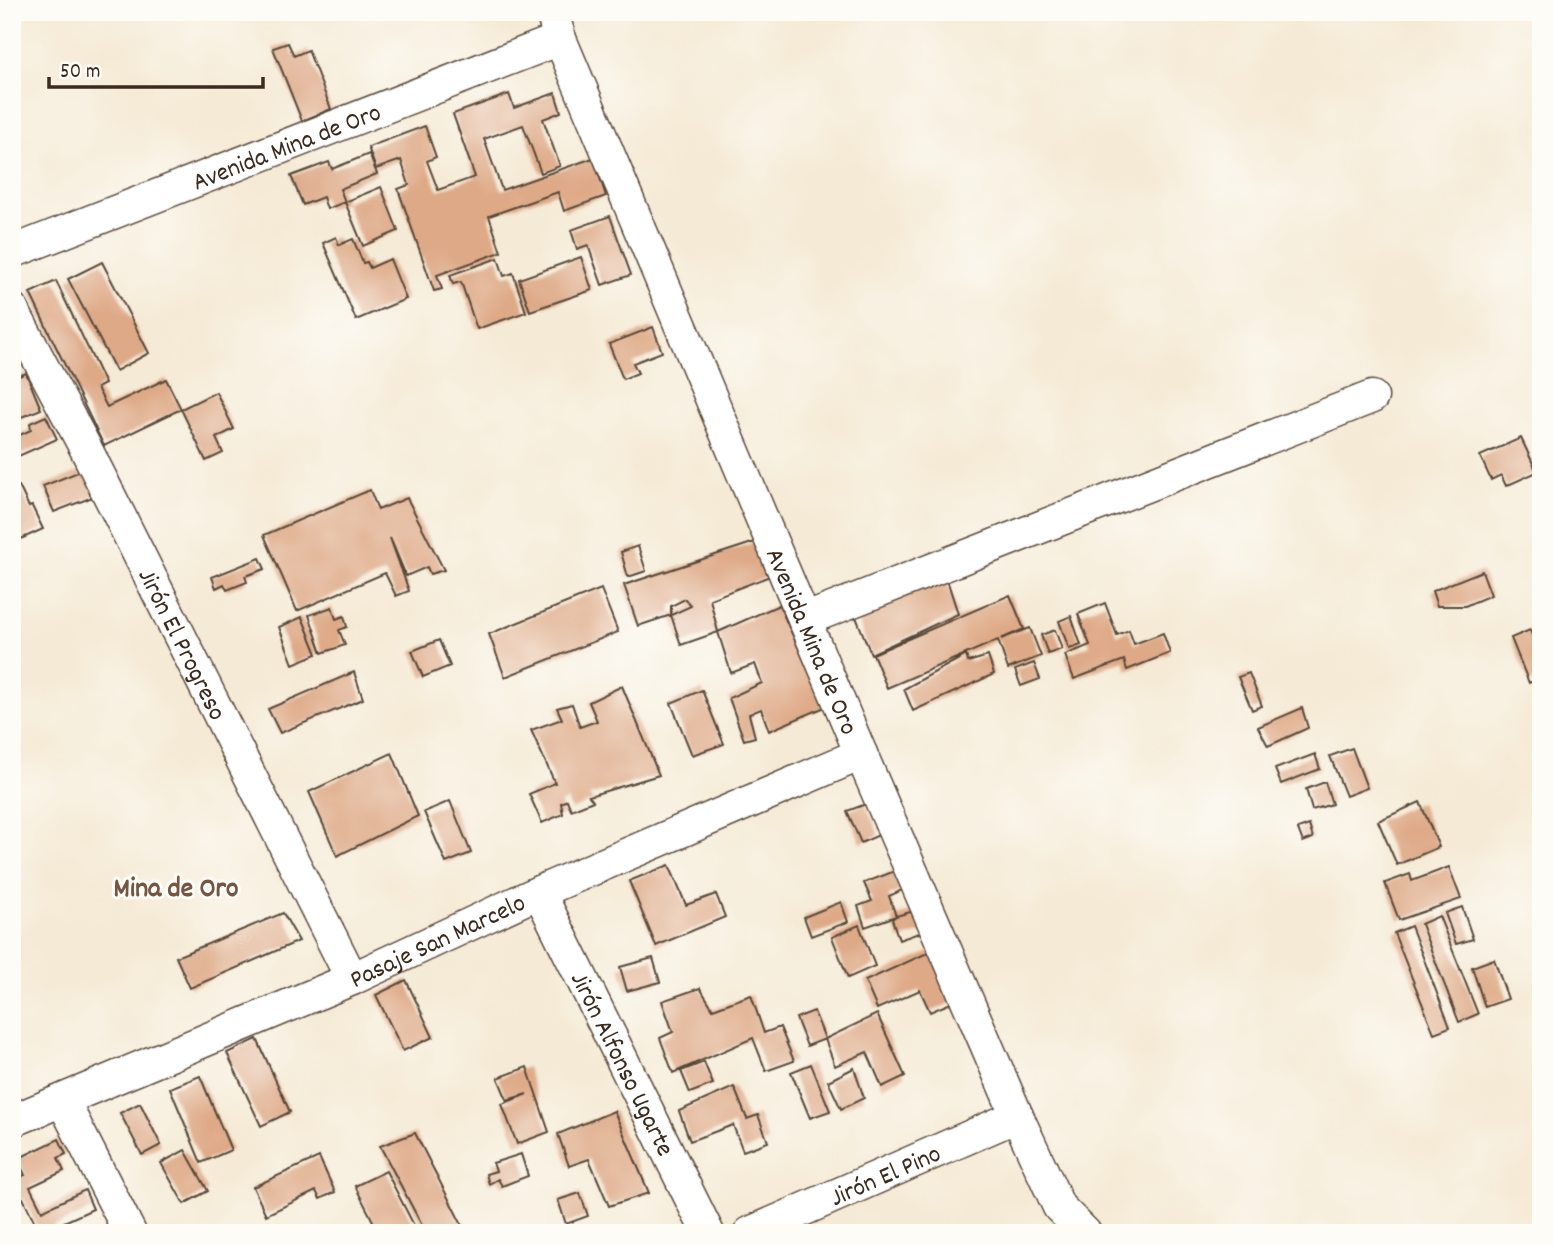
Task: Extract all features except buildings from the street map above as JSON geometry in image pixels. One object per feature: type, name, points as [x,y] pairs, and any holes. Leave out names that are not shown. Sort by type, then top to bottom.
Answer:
[{"type":"street","name":"Avenida Mina de Oro","points":[[12,252],[556,26],[804,620],[1017,1116],[1059,1207],[1085,1233]]},
{"type":"street","name":"Jirón El Progreso","points":[[12,309],[86,449],[352,979]]},
{"type":"street","points":[[804,620],[1372,397]]},
{"type":"street","name":"Pasaje San Marcelo","points":[[12,1121],[352,979],[539,892],[861,754]]},
{"type":"street","name":"Jirón Alfonso Ugarte","points":[[539,892],[708,1233]]},
{"type":"street","points":[[63,1101],[130,1233]]},
{"type":"street","name":"Jirón El Pino","points":[[750,1233],[1017,1116]]},
{"type":"district","name":"Mina de Oro","points":[[176,886]]}]
